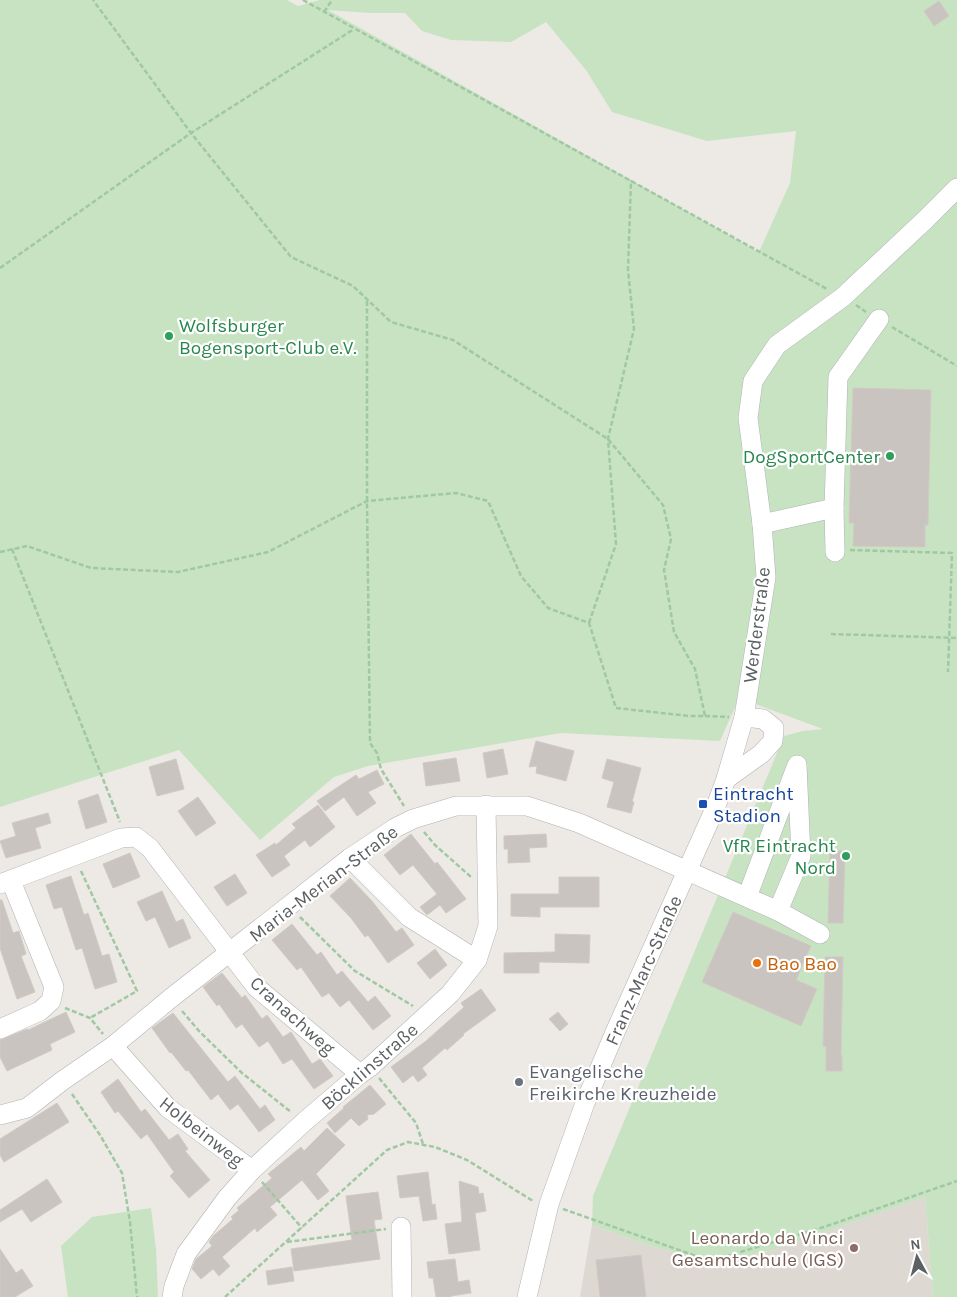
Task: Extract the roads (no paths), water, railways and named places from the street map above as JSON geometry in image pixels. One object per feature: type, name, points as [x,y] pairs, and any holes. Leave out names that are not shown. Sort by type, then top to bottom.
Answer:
[{"type":"street","name":"Werderstraße","points":[[687,871],[726,779],[766,577],[762,524],[748,418],[753,381],[777,345],[843,298],[926,220],[957,188]]},
{"type":"street","points":[[835,551],[834,508],[838,377],[879,319]]},
{"type":"street","points":[[762,524],[834,508]]},
{"type":"street","points":[[726,779],[761,754],[773,741],[774,728],[763,719],[737,717]]},
{"type":"street","points":[[747,898],[797,765],[801,856],[778,911]]},
{"type":"street","name":"Maria-Merian-Straße","points":[[0,1115],[27,1108],[113,1046],[171,998],[350,858],[412,819],[456,806],[486,804],[527,806],[579,823],[778,911],[820,934]]},
{"type":"street","name":"Böcklinstraße","points":[[172,1297],[174,1286],[186,1254],[227,1198],[252,1170],[304,1122],[428,1015],[450,994],[477,960],[488,926],[486,804]]},
{"type":"street","name":"Cranachweg","points":[[6,882],[121,838],[136,838],[150,848],[256,987],[365,1071]]},
{"type":"street","points":[[350,858],[409,917],[477,960]]},
{"type":"street","name":"Franz-Marc-Straße","points":[[527,1297],[549,1204],[585,1103],[687,871]]},
{"type":"street","points":[[0,1029],[40,1011],[51,1001],[54,988],[6,882]]},
{"type":"street","name":"Holbeinweg","points":[[113,1046],[168,1108],[252,1170]]},
{"type":"street","points":[[400,1227],[402,1297]]},
{"type":"place","name":"Wolfsburger Bogensport-Club e.V.","points":[[169,336]]},
{"type":"place","name":"DogSportCenter","points":[[890,456]]},
{"type":"place","name":"Eintracht Stadion","points":[[703,804]]},
{"type":"place","name":"VfR Eintracht Nord","points":[[846,856]]},
{"type":"place","name":"Bao Bao","points":[[757,963]]},
{"type":"place","name":"Evangelische Freikirche Kreuzheide","points":[[519,1082]]},
{"type":"place","name":"Leonardo da Vinci Gesamtschule (IGS)","points":[[854,1248]]}]
